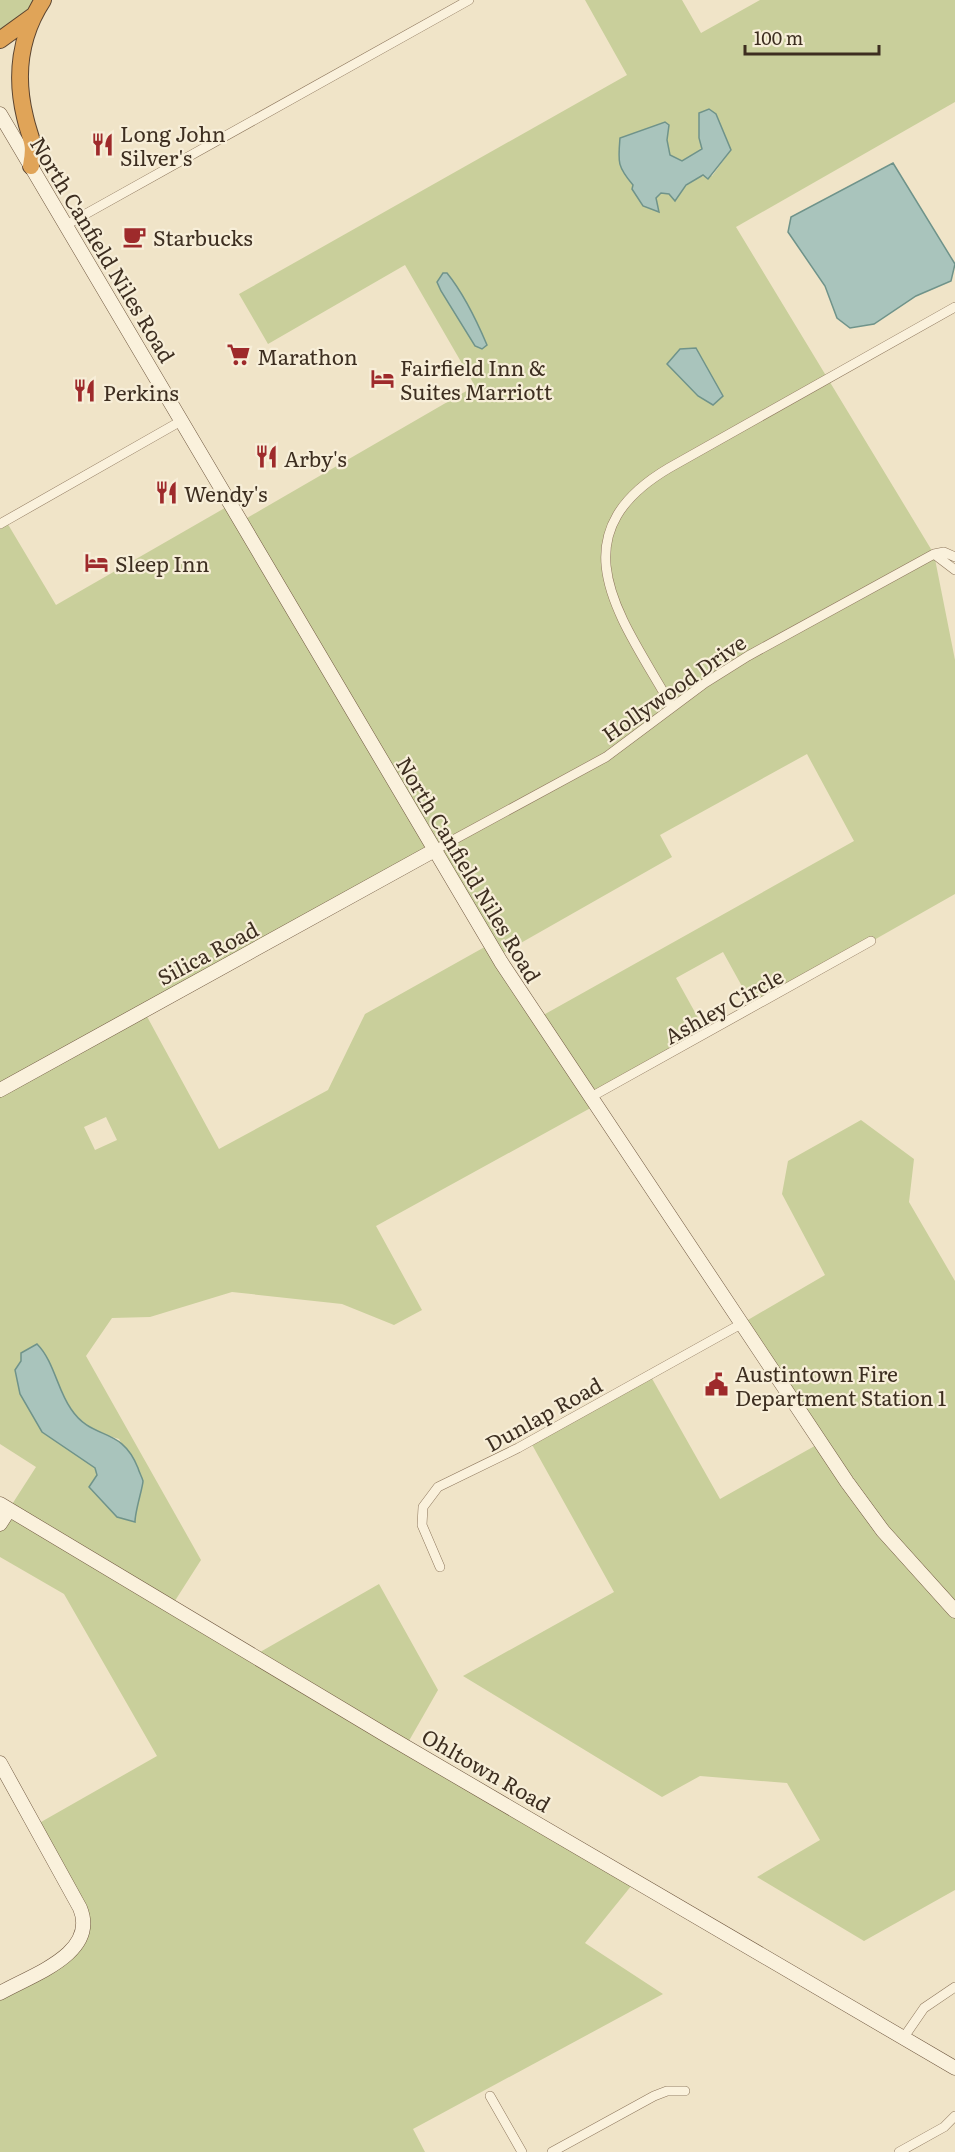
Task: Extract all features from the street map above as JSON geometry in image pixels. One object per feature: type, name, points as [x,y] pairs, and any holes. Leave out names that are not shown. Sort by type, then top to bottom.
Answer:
[{"type":"highway","points":[[31,166],[35,146],[22,101],[20,71],[33,16],[43,0]]},
{"type":"highway","points":[[0,40],[33,16]]},
{"type":"street","points":[[66,225],[469,0]]},
{"type":"street","name":"North Canfield Niles Road","points":[[0,114],[501,962],[865,1508],[955,1611]]},
{"type":"street","points":[[672,707],[615,606],[609,590],[605,559],[607,544],[618,514],[630,498],[654,477],[955,307]]},
{"type":"street","points":[[0,524],[181,421]]},
{"type":"street","points":[[934,554],[945,552],[955,557]]},
{"type":"street","points":[[934,554],[955,570]]},
{"type":"street","name":"Hollywood Drive","points":[[434,851],[606,757],[672,707],[748,656],[934,554]]},
{"type":"street","name":"Silica Road","points":[[0,1090],[434,851]]},
{"type":"street","name":"Ashley Circle","points":[[591,1097],[871,941]]},
{"type":"street","name":"Dunlap Road","points":[[440,1568],[422,1525],[423,1507],[438,1487],[518,1448],[741,1324]]},
{"type":"street","points":[[0,1524],[5,1507]]},
{"type":"street","name":"Ohltown Road","points":[[5,1507],[389,1737],[955,2068]]},
{"type":"street","points":[[0,1763],[80,1908],[84,1930],[74,1950],[0,1993]]},
{"type":"street","points":[[904,2037],[924,2008],[955,1987]]},
{"type":"street","points":[[552,2152],[654,2096],[666,2091],[685,2091]]},
{"type":"street","points":[[490,2096],[522,2152]]},
{"type":"street","points":[[898,2152],[944,2127],[955,2116]]},
{"type":"green space","points":[[0,0],[36,0],[23,16],[0,35]]},
{"type":"green space","points":[[585,0],[682,0],[701,33],[760,0],[955,0],[955,102],[736,227],[934,554],[955,660],[955,894],[754,1008],[723,952],[676,978],[707,1034],[591,1097],[596,1105],[376,1226],[422,1310],[394,1325],[342,1304],[232,1292],[150,1317],[112,1318],[86,1356],[201,1560],[171,1607],[253,1656],[379,1584],[438,1690],[406,1746],[636,1880],[585,1943],[663,1994],[413,2129],[425,2152],[0,2152],[0,1993],[64,1957],[84,1930],[34,1826],[157,1756],[64,1594],[0,1557],[0,1504],[9,1509],[36,1467],[0,1444],[0,524],[6,521],[56,605],[230,505],[240,522],[475,386],[405,265],[268,344],[239,294],[627,75]],"holes":[[[716,114],[731,150],[712,176],[701,176],[692,180],[678,196],[661,193],[656,198],[659,211],[643,206],[632,189],[634,185],[624,174],[620,164],[620,138],[669,126],[667,140],[670,155],[682,161],[702,149],[699,138]],[[454,282],[487,345],[475,346],[464,326]],[[807,754],[854,841],[538,1018],[498,956],[672,857],[660,835]],[[434,852],[490,944],[365,1014],[328,1090],[219,1149],[144,1011]],[[106,1117],[117,1140],[95,1150],[84,1127]],[[21,1361],[58,1383],[72,1411],[93,1431],[119,1439],[143,1482],[136,1505],[89,1487],[97,1475],[95,1468],[71,1451],[15,1370]]]},
{"type":"green space","points":[[861,1120],[914,1159],[909,1202],[955,1281],[955,1890],[864,1941],[757,1877],[820,1840],[787,1783],[700,1776],[662,1797],[463,1676],[614,1592],[530,1441],[650,1375],[720,1499],[820,1443],[741,1324],[825,1275],[782,1194],[788,1161]]},
{"type":"water","points":[[709,109],[716,114],[731,150],[708,179],[703,175],[686,185],[675,201],[669,194],[661,193],[656,198],[659,212],[643,206],[632,189],[633,185],[621,168],[620,138],[665,122],[669,125],[667,140],[670,155],[682,161],[702,149],[699,138],[699,113]]},
{"type":"water","points":[[893,163],[955,264],[951,281],[916,296],[874,324],[850,328],[837,318],[825,286],[788,232],[791,217]]},
{"type":"water","points":[[443,273],[447,273],[453,281],[474,316],[487,345],[482,349],[475,346],[441,291],[437,282]]},
{"type":"water","points":[[696,348],[723,396],[713,405],[698,396],[667,364],[680,349]]},
{"type":"water","points":[[37,1344],[48,1359],[66,1401],[79,1419],[115,1439],[131,1454],[143,1481],[135,1522],[117,1517],[89,1487],[97,1475],[95,1468],[42,1432],[20,1394],[15,1370],[21,1361],[21,1353]]},
{"type":"place","name":"Long John Silver's","points":[[102,144]]},
{"type":"place","name":"Starbucks","points":[[135,236]]},
{"type":"place","name":"Marathon","points":[[239,355]]},
{"type":"place","name":"Fairfield Inn & Suites Marriott","points":[[382,378]]},
{"type":"place","name":"Perkins","points":[[85,391]]},
{"type":"place","name":"Arby's","points":[[266,457]]},
{"type":"place","name":"Wendy's","points":[[166,492]]},
{"type":"place","name":"Sleep Inn","points":[[97,562]]},
{"type":"place","name":"Austintown Fire Department Station 1","points":[[717,1384]]}]
